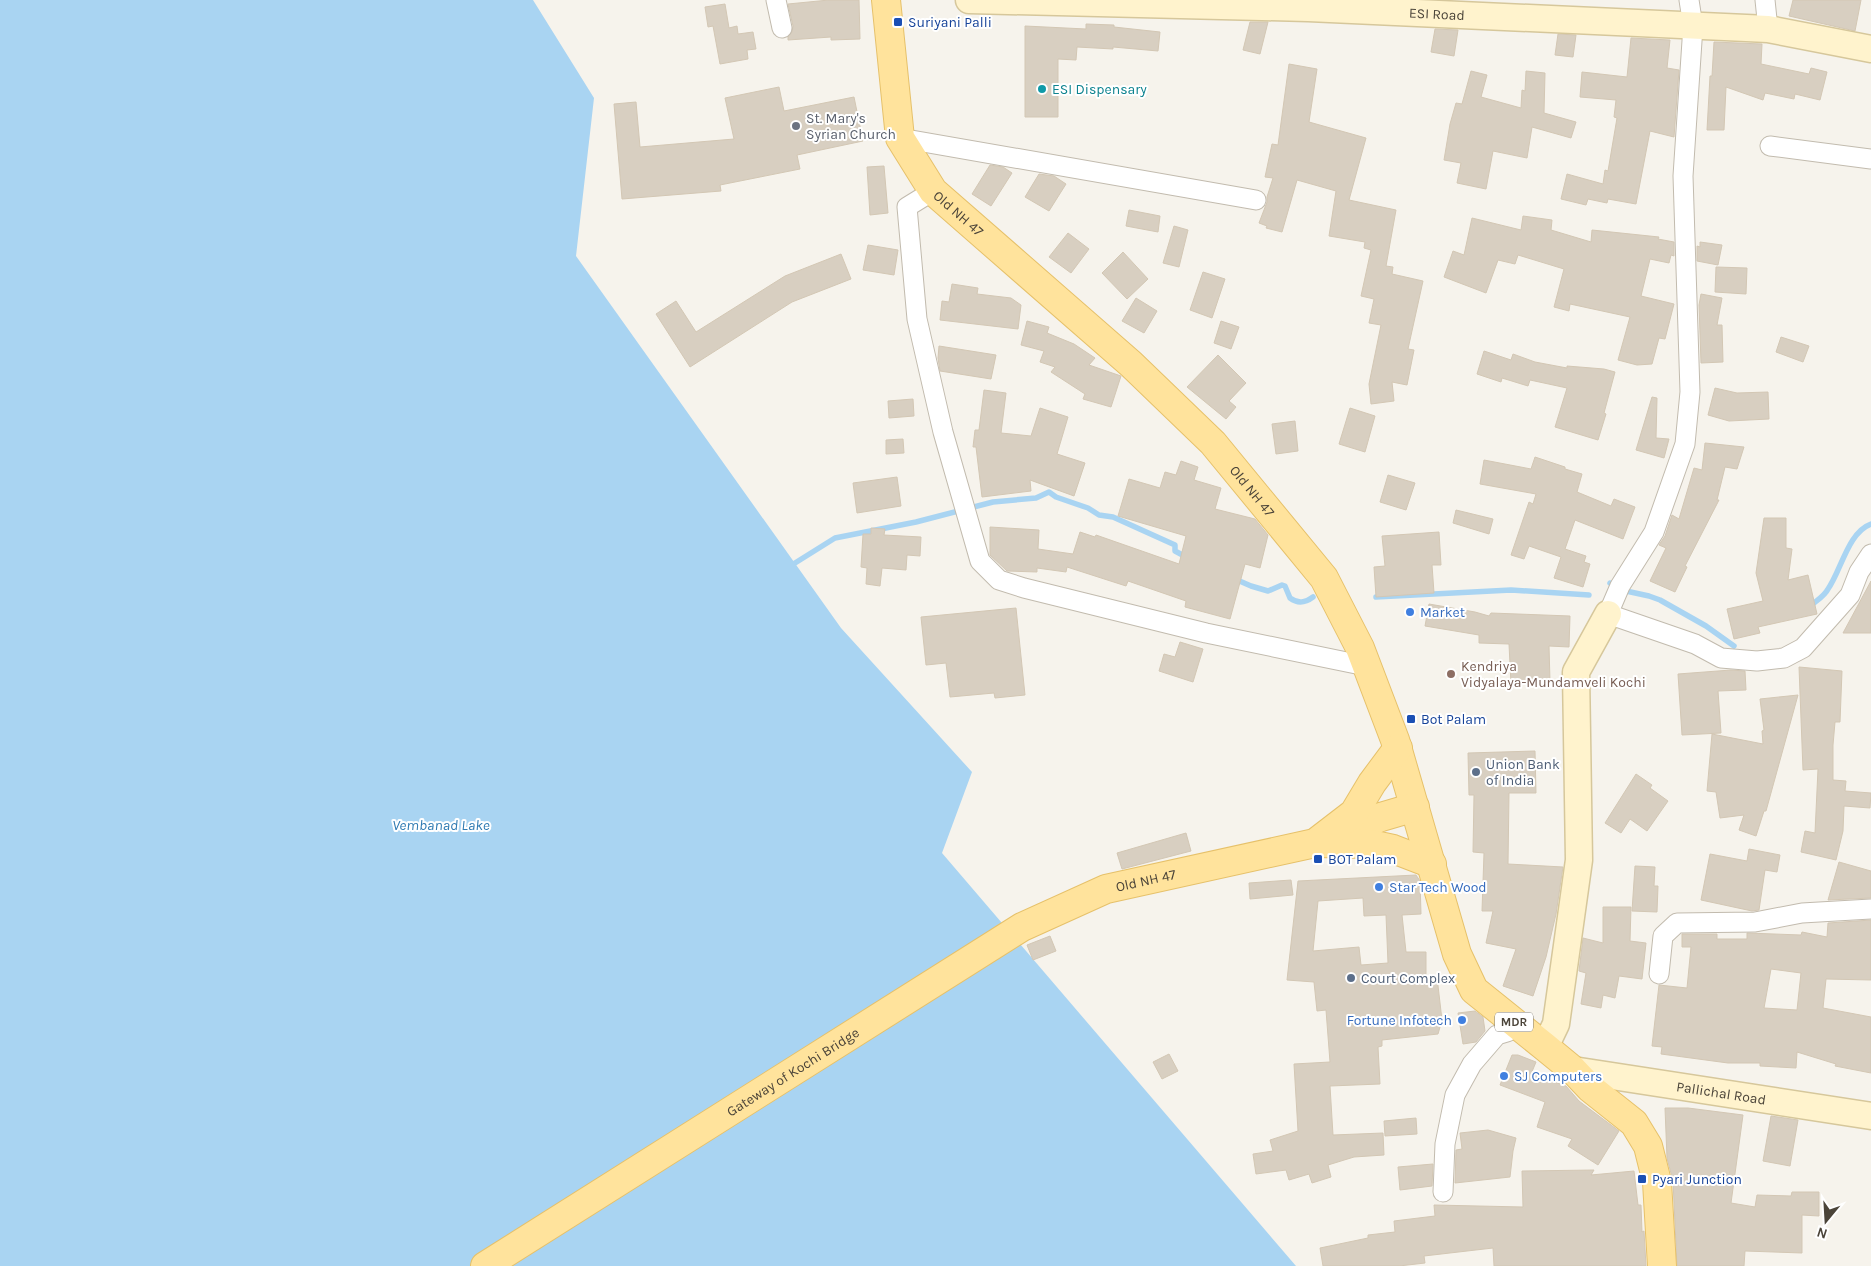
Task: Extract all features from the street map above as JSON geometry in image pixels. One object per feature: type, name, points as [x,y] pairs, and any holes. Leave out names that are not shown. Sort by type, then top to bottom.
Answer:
[{"type":"main road","name":"Old NH 47","points":[[886,0],[900,138],[933,191],[1131,364],[1213,443],[1324,578],[1360,648],[1398,748],[1372,783],[1354,813],[1315,844],[1106,889]]},
{"type":"main road","name":"ESI Road","points":[[969,0],[1309,4],[1768,29],[1871,49]]},
{"type":"main road","points":[[1545,1047],[1556,1024],[1579,860],[1576,672],[1608,614]]},
{"type":"main road","name":"MDR","points":[[1398,748],[1457,954],[1474,990],[1545,1047],[1590,1088],[1634,1123],[1648,1146],[1657,1182],[1662,1266]]},
{"type":"main road","points":[[1315,844],[1381,817],[1415,807]]},
{"type":"main road","points":[[1315,844],[1370,844],[1393,849],[1432,864]]},
{"type":"main road","name":"Gateway of Kochi Bridge","points":[[485,1266],[1022,927],[1106,889]]},
{"type":"main road","name":"Pallichal Road","points":[[1572,1070],[1871,1116]]},
{"type":"street","points":[[776,0],[782,28]]},
{"type":"street","points":[[1689,0],[1693,26],[1683,176],[1690,392],[1685,444],[1654,532],[1620,586],[1608,614],[1695,644],[1721,658],[1757,661],[1784,658],[1803,648],[1850,596],[1859,572],[1871,554]]},
{"type":"street","points":[[1765,0],[1768,29]]},
{"type":"street","points":[[900,138],[1256,200]]},
{"type":"street","points":[[1770,146],[1871,159]]},
{"type":"street","points":[[933,191],[907,207],[917,319],[943,432],[980,561],[999,580],[1024,588],[1206,633],[1366,666]]},
{"type":"street","points":[[1659,974],[1663,936],[1676,923],[1755,922],[1802,912],[1871,910]]},
{"type":"street","points":[[1443,1192],[1445,1144],[1455,1095],[1472,1064],[1497,1035],[1506,1032],[1517,1024]]},
{"type":"water","name":"Vembanad Lake","points":[[0,0],[533,0],[594,98],[576,256],[841,628],[972,772],[942,853],[1296,1266],[0,1266]]},
{"type":"building","points":[[829,0],[859,0],[860,39],[831,40],[831,37],[788,40],[793,26],[788,4]]},
{"type":"building","points":[[1793,0],[1861,0],[1855,31],[1789,16]]},
{"type":"building","points":[[725,4],[729,28],[737,26],[738,34],[753,32],[756,49],[747,50],[748,59],[720,64],[713,26],[708,27],[705,7]]},
{"type":"building","points":[[1250,22],[1268,22],[1260,54],[1243,50]]},
{"type":"building","points":[[1086,24],[1114,25],[1114,27],[1160,32],[1158,51],[1113,47],[1113,49],[1077,47],[1076,60],[1058,59],[1058,117],[1025,117],[1025,26],[1086,29]]},
{"type":"building","points":[[1435,29],[1458,30],[1454,56],[1431,52]]},
{"type":"building","points":[[1558,34],[1576,35],[1573,57],[1555,55]]},
{"type":"building","points":[[1631,38],[1670,40],[1667,68],[1679,70],[1674,137],[1650,131],[1636,204],[1608,199],[1607,203],[1588,199],[1586,205],[1561,199],[1567,174],[1603,184],[1605,170],[1608,171],[1617,118],[1614,117],[1616,100],[1580,97],[1582,72],[1627,77]]},
{"type":"building","points":[[1714,42],[1762,44],[1761,64],[1809,74],[1811,68],[1827,72],[1820,100],[1795,94],[1794,99],[1765,93],[1763,100],[1726,87],[1724,130],[1707,130]]},
{"type":"building","points":[[1289,64],[1317,69],[1309,122],[1366,138],[1349,200],[1396,210],[1386,266],[1393,267],[1392,274],[1423,281],[1408,349],[1414,350],[1407,385],[1392,382],[1394,401],[1371,404],[1369,384],[1381,325],[1369,323],[1374,299],[1361,296],[1371,250],[1364,248],[1365,242],[1329,236],[1336,191],[1297,180],[1282,232],[1266,228],[1267,226],[1259,223],[1273,178],[1265,177],[1272,144],[1278,145]]},
{"type":"building","points":[[1471,71],[1487,75],[1481,97],[1521,108],[1522,90],[1525,91],[1526,71],[1545,73],[1544,113],[1576,122],[1571,138],[1532,127],[1527,158],[1493,151],[1486,189],[1457,183],[1461,163],[1444,160],[1450,124],[1456,103],[1462,104]]},
{"type":"building","points":[[779,87],[784,111],[854,97],[863,141],[797,155],[800,169],[720,185],[721,191],[622,199],[614,104],[636,102],[640,147],[734,139],[725,98]]},
{"type":"building","points":[[990,165],[1003,167],[1012,173],[991,206],[972,194]]},
{"type":"building","points":[[884,166],[888,213],[870,215],[867,167]]},
{"type":"building","points":[[1039,174],[1054,176],[1066,184],[1049,211],[1025,197]]},
{"type":"building","points":[[1129,210],[1160,216],[1158,232],[1126,226]]},
{"type":"building","points":[[1523,216],[1552,220],[1551,230],[1591,242],[1592,230],[1659,237],[1658,239],[1674,242],[1674,256],[1671,255],[1669,263],[1650,259],[1641,296],[1674,304],[1665,339],[1659,338],[1652,364],[1637,365],[1618,360],[1630,317],[1570,304],[1569,311],[1554,307],[1564,269],[1518,255],[1515,264],[1498,260],[1486,293],[1444,277],[1453,251],[1464,255],[1472,218],[1521,230]]},
{"type":"building","points":[[1174,226],[1188,230],[1179,267],[1163,263]]},
{"type":"building","points":[[1068,233],[1089,249],[1071,273],[1049,257]]},
{"type":"building","points":[[1700,242],[1722,245],[1718,265],[1697,261],[1697,246],[1700,247]]},
{"type":"building","points":[[868,245],[898,250],[894,275],[863,270]]},
{"type":"building","points":[[1123,252],[1148,279],[1127,299],[1102,273]]},
{"type":"building","points":[[841,254],[851,279],[792,302],[690,367],[656,314],[676,301],[696,332],[785,276]]},
{"type":"building","points":[[1716,267],[1747,268],[1746,294],[1715,292]]},
{"type":"building","points":[[1203,272],[1225,279],[1212,318],[1190,310]]},
{"type":"building","points":[[952,284],[978,288],[977,294],[1011,298],[1021,305],[1018,329],[940,320],[942,301],[949,302]]},
{"type":"building","points":[[1701,294],[1722,298],[1717,325],[1722,325],[1723,362],[1701,363],[1699,305]]},
{"type":"building","points":[[1136,298],[1157,311],[1144,333],[1122,321]]},
{"type":"building","points":[[1027,321],[1049,327],[1047,333],[1074,344],[1095,358],[1089,365],[1121,376],[1111,407],[1083,399],[1085,394],[1051,372],[1055,367],[1040,362],[1044,351],[1021,345]]},
{"type":"building","points":[[1221,321],[1239,327],[1231,349],[1214,343]]},
{"type":"building","points":[[1781,337],[1809,346],[1803,362],[1776,352]]},
{"type":"building","points":[[939,346],[996,355],[991,379],[940,371]]},
{"type":"building","points":[[1484,351],[1511,360],[1513,354],[1535,362],[1567,368],[1567,366],[1604,369],[1615,372],[1598,440],[1555,427],[1567,388],[1530,380],[1528,386],[1502,378],[1501,382],[1477,374]]},
{"type":"building","points":[[1218,355],[1246,383],[1229,401],[1236,407],[1226,419],[1187,387]]},
{"type":"building","points":[[1715,388],[1737,393],[1768,392],[1769,419],[1729,421],[1708,415]]},
{"type":"building","points":[[984,390],[1006,393],[1001,433],[1031,436],[1040,408],[1068,417],[1057,454],[1085,463],[1074,496],[1030,480],[1031,491],[982,497],[976,447],[973,447],[975,430],[979,430]]},
{"type":"building","points":[[1652,397],[1657,398],[1656,438],[1669,439],[1664,458],[1636,450]]},
{"type":"building","points":[[913,399],[914,416],[889,418],[888,401]]},
{"type":"building","points":[[1350,408],[1375,416],[1365,452],[1339,444]]},
{"type":"building","points":[[1295,421],[1298,451],[1276,454],[1272,424]]},
{"type":"building","points":[[903,439],[904,453],[886,454],[886,440]]},
{"type":"building","points":[[1705,443],[1744,447],[1737,469],[1725,467],[1717,500],[1719,500],[1685,566],[1687,567],[1675,592],[1650,581],[1666,548],[1659,545],[1665,536],[1672,515],[1679,519],[1694,468],[1702,470]]},
{"type":"building","points":[[1535,457],[1582,474],[1577,492],[1611,506],[1614,499],[1635,507],[1623,539],[1575,520],[1565,549],[1586,556],[1584,562],[1590,564],[1583,587],[1554,578],[1561,557],[1529,546],[1524,559],[1511,555],[1529,502],[1533,504],[1536,494],[1480,484],[1484,460],[1531,469]]},
{"type":"building","points":[[1181,461],[1198,467],[1194,480],[1221,488],[1215,509],[1255,519],[1268,535],[1260,568],[1245,564],[1230,619],[1185,607],[1186,601],[1128,581],[1126,586],[1067,567],[1066,572],[1037,568],[1037,572],[1007,571],[990,555],[990,527],[1039,530],[1038,549],[1073,554],[1080,532],[1095,537],[1096,535],[1179,564],[1186,536],[1118,516],[1129,479],[1160,488],[1165,472],[1176,475]]},
{"type":"building","points":[[1388,475],[1415,483],[1406,510],[1380,502]]},
{"type":"building","points":[[897,477],[901,506],[857,513],[853,483]]},
{"type":"building","points":[[1456,510],[1493,519],[1489,534],[1453,523]]},
{"type":"building","points":[[1764,518],[1786,518],[1786,548],[1792,549],[1788,580],[1808,575],[1817,614],[1758,627],[1760,633],[1734,639],[1727,609],[1763,601],[1756,573]]},
{"type":"building","points":[[871,528],[885,529],[884,535],[921,537],[920,556],[907,555],[906,570],[882,568],[880,586],[866,584],[867,568],[861,567],[863,534],[871,534]]},
{"type":"building","points":[[1439,532],[1441,565],[1432,565],[1434,593],[1376,597],[1374,567],[1385,566],[1382,536]]},
{"type":"building","points":[[1871,581],[1871,633],[1843,633]]},
{"type":"building","points":[[1429,604],[1489,616],[1491,613],[1570,616],[1569,647],[1549,646],[1550,682],[1511,684],[1509,644],[1479,643],[1479,635],[1425,626]]},
{"type":"building","points":[[1016,608],[1025,695],[995,698],[994,693],[950,697],[946,663],[926,665],[921,617]]},
{"type":"building","points":[[1180,642],[1203,649],[1193,682],[1159,671],[1164,654],[1175,657]]},
{"type":"building","points":[[1799,667],[1842,671],[1840,722],[1835,722],[1833,745],[1833,780],[1846,781],[1845,791],[1871,793],[1870,808],[1844,806],[1843,831],[1836,860],[1801,852],[1805,831],[1815,833],[1818,769],[1803,770]]},
{"type":"building","points":[[1731,670],[1745,671],[1746,690],[1718,691],[1721,733],[1682,735],[1678,674]]},
{"type":"building","points":[[1798,695],[1766,811],[1764,811],[1756,836],[1739,830],[1744,815],[1720,818],[1716,792],[1707,791],[1712,734],[1763,744],[1762,731],[1764,730],[1760,699]]},
{"type":"building","points":[[1535,751],[1536,793],[1509,793],[1508,864],[1563,867],[1556,914],[1546,957],[1533,996],[1503,986],[1516,949],[1486,943],[1493,911],[1482,911],[1484,853],[1473,852],[1474,795],[1469,795],[1468,753]]},
{"type":"building","points":[[1636,774],[1652,785],[1650,788],[1668,801],[1647,831],[1630,819],[1621,833],[1605,823]]},
{"type":"building","points":[[1186,833],[1191,851],[1122,869],[1117,853]]},
{"type":"building","points":[[1749,849],[1780,855],[1777,872],[1765,870],[1759,910],[1752,911],[1701,900],[1710,854],[1747,861]]},
{"type":"building","points":[[1839,862],[1871,871],[1871,898],[1828,900]]},
{"type":"building","points":[[1635,866],[1655,867],[1654,886],[1658,886],[1657,912],[1632,911]]},
{"type":"building","points":[[1416,875],[1420,881],[1421,914],[1402,915],[1406,952],[1426,952],[1426,978],[1437,977],[1442,1020],[1438,1034],[1382,1040],[1382,1046],[1378,1047],[1380,1084],[1330,1086],[1333,1135],[1383,1133],[1384,1155],[1354,1157],[1328,1165],[1331,1177],[1312,1183],[1309,1174],[1289,1180],[1286,1170],[1256,1174],[1253,1154],[1273,1151],[1270,1140],[1298,1131],[1294,1064],[1330,1062],[1326,1010],[1317,1011],[1314,982],[1287,980],[1298,881]],"holes":[[[1363,898],[1364,916],[1386,915],[1388,963],[1361,965],[1359,947],[1313,951],[1318,901]]]},
{"type":"building","points":[[1291,880],[1293,895],[1250,899],[1249,883]]},
{"type":"building","points":[[1603,907],[1631,907],[1630,941],[1646,943],[1642,979],[1619,976],[1615,998],[1603,995],[1601,1008],[1581,1004],[1586,973],[1579,971],[1583,938],[1603,943]]},
{"type":"building","points":[[1871,920],[1871,980],[1826,979],[1823,1008],[1871,1017],[1871,1073],[1835,1066],[1836,1064],[1797,1052],[1796,1068],[1760,1066],[1760,1063],[1728,1063],[1661,1054],[1662,1047],[1652,1046],[1659,985],[1687,988],[1691,947],[1682,947],[1682,934],[1717,934],[1717,939],[1747,939],[1747,933],[1801,935],[1802,932],[1827,937],[1828,923]],"holes":[[[1771,969],[1801,973],[1797,1010],[1764,1008]]]},
{"type":"building","points":[[1050,936],[1056,951],[1033,960],[1027,945]]},
{"type":"building","points":[[1475,1011],[1483,1017],[1485,1031],[1476,1042],[1463,1044],[1458,1013]]},
{"type":"building","points":[[1169,1054],[1178,1071],[1162,1079],[1153,1062]]},
{"type":"building","points":[[1512,1055],[1518,1055],[1536,1062],[1531,1074],[1566,1086],[1579,1101],[1619,1131],[1598,1165],[1568,1146],[1572,1139],[1537,1127],[1545,1102],[1500,1085]]},
{"type":"building","points":[[1665,1108],[1688,1108],[1743,1115],[1731,1203],[1755,1207],[1757,1195],[1791,1196],[1792,1192],[1819,1192],[1819,1216],[1802,1215],[1802,1253],[1745,1251],[1744,1266],[1677,1266],[1673,1181],[1667,1158]]},
{"type":"building","points":[[1771,1116],[1798,1120],[1790,1166],[1763,1161]]},
{"type":"building","points":[[1416,1118],[1417,1134],[1385,1136],[1384,1121]]},
{"type":"building","points":[[1488,1130],[1516,1138],[1510,1177],[1455,1183],[1456,1150],[1462,1149],[1460,1133]]},
{"type":"building","points":[[1433,1164],[1432,1186],[1400,1190],[1398,1167]]},
{"type":"building","points":[[1594,1170],[1591,1175],[1634,1171],[1638,1205],[1641,1205],[1646,1266],[1494,1266],[1493,1248],[1424,1256],[1425,1263],[1399,1266],[1323,1266],[1320,1248],[1368,1238],[1368,1235],[1395,1232],[1394,1221],[1435,1216],[1434,1205],[1523,1207],[1522,1171]]},
{"type":"waterway","points":[[795,563],[835,538],[916,522],[993,502],[1036,498],[1049,492],[1056,497],[1088,508],[1099,515],[1113,517],[1175,545],[1175,551],[1188,558]]},
{"type":"waterway","points":[[1814,603],[1827,591],[1856,535],[1863,528],[1871,524]]},
{"type":"waterway","points":[[1235,579],[1268,591],[1282,585],[1285,586],[1290,598],[1299,602],[1307,601],[1313,597]]},
{"type":"waterway","points":[[1610,583],[1626,591],[1660,600],[1706,626],[1734,646]]},
{"type":"waterway","points":[[1376,597],[1511,590],[1589,595]]},
{"type":"place","name":"Suriyani Palli","points":[[898,22]]},
{"type":"place","name":"ESI Dispensary","points":[[1042,89]]},
{"type":"place","name":"St. Mary's Syrian Church","points":[[796,126]]},
{"type":"place","name":"Market","points":[[1410,612]]},
{"type":"place","name":"Kendriya Vidyalaya-Mundamveli Kochi","points":[[1451,674]]},
{"type":"place","name":"Bot Palam","points":[[1411,719]]},
{"type":"place","name":"Union Bank of India","points":[[1476,772]]},
{"type":"place","name":"BOT Palam","points":[[1318,859]]},
{"type":"place","name":"Star Tech Wood","points":[[1379,887]]},
{"type":"place","name":"Court Complex","points":[[1351,978]]},
{"type":"place","name":"Fortune Infotech","points":[[1462,1020]]},
{"type":"place","name":"SJ Computers","points":[[1504,1076]]},
{"type":"place","name":"Pyari Junction","points":[[1642,1179]]}]
